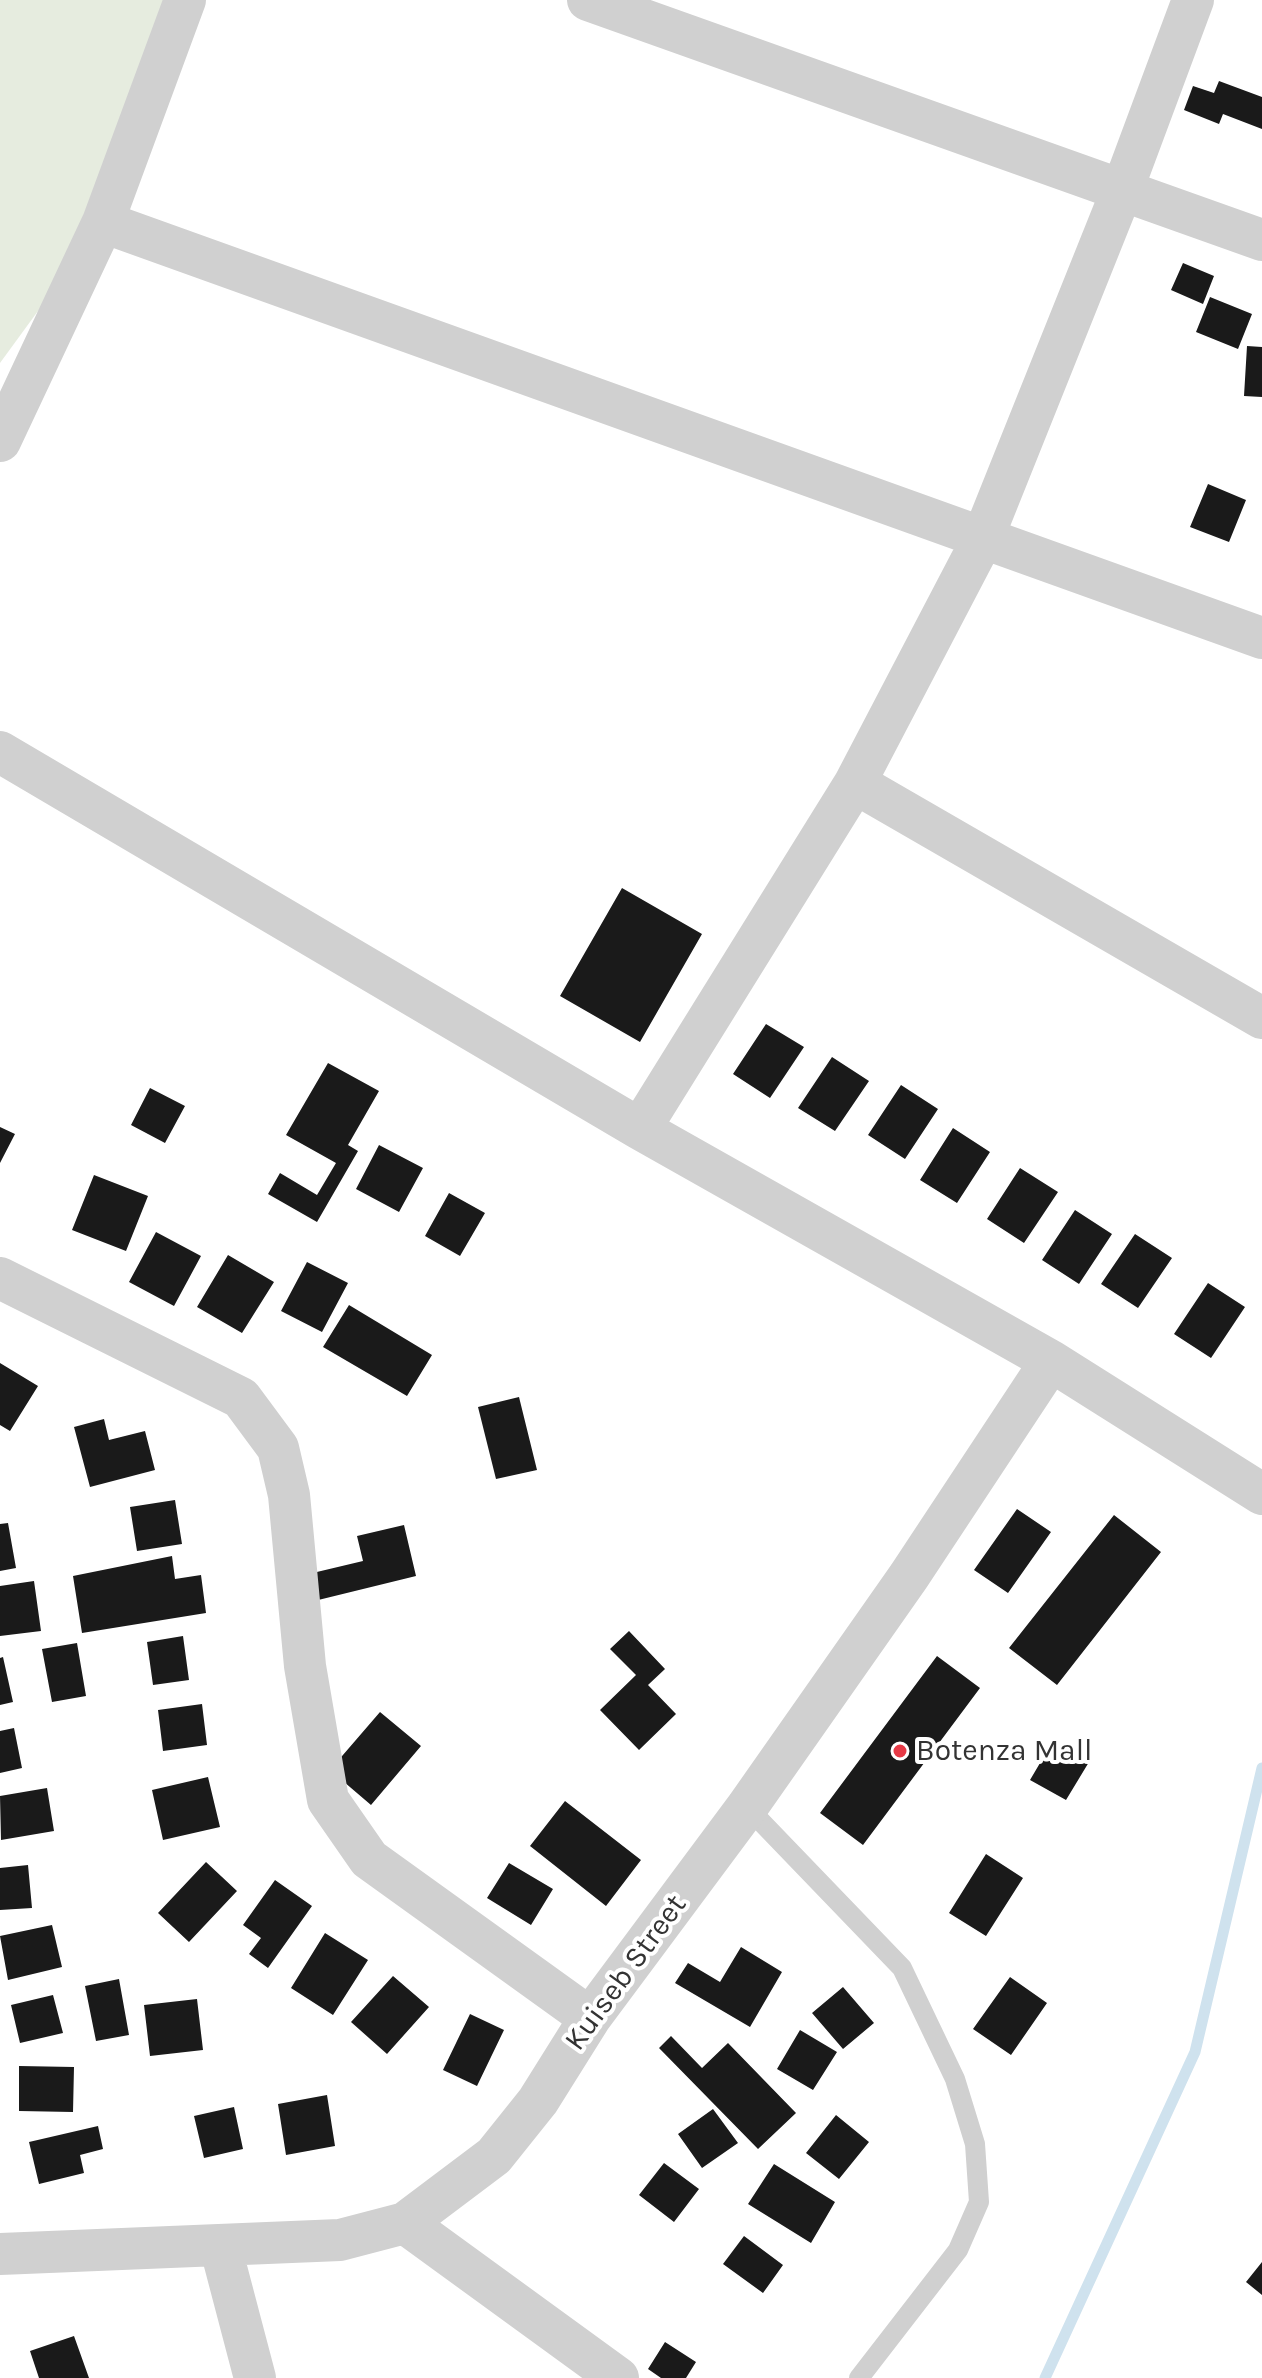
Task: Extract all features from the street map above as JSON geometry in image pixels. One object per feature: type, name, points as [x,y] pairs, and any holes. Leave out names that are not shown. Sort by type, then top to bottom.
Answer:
[{"type":"street","points":[[0,441],[103,222],[185,0]]},
{"type":"street","points":[[588,0],[1262,240]]},
{"type":"street","points":[[640,1129],[855,783],[982,540],[1123,188],[1193,0]]},
{"type":"street","points":[[103,222],[1262,638]]},
{"type":"street","points":[[0,752],[640,1129],[1051,1361],[1262,1494]]},
{"type":"street","points":[[855,783],[1262,1018]]},
{"type":"street","points":[[0,1278],[241,1398],[278,1448],[289,1495],[305,1666],[328,1800],[369,1859],[590,2018]]},
{"type":"street","name":"Kuiseb Street","points":[[0,2254],[340,2240],[405,2223],[494,2156],[538,2101],[590,2018],[747,1807],[909,1576],[1051,1361]]},
{"type":"street","points":[[405,2223],[618,2378]]},
{"type":"street","points":[[220,2245],[255,2378]]},
{"type":"lane","points":[[747,1807],[902,1968],[955,2079],[975,2144],[979,2202],[958,2250],[859,2378]]},
{"type":"shaded area","points":[[0,0],[185,0],[103,222],[0,363]]},
{"type":"building","points":[[1219,81],[1262,97],[1262,129],[1223,114],[1219,124],[1184,110],[1193,86],[1214,93]]},
{"type":"building","points":[[1183,263],[1214,276],[1203,304],[1171,290]]},
{"type":"building","points":[[1210,297],[1252,314],[1238,349],[1196,332]]},
{"type":"building","points":[[1247,346],[1262,347],[1262,397],[1244,396]]},
{"type":"building","points":[[1208,484],[1246,500],[1229,542],[1190,527]]},
{"type":"building","points":[[622,888],[702,934],[640,1042],[560,996]]},
{"type":"building","points":[[766,1024],[804,1047],[770,1098],[733,1074]]},
{"type":"building","points":[[832,1057],[869,1081],[835,1131],[798,1108]]},
{"type":"building","points":[[328,1063],[379,1091],[348,1145],[358,1151],[317,1222],[268,1194],[280,1173],[317,1195],[336,1163],[286,1135]]},
{"type":"building","points":[[901,1085],[938,1109],[905,1159],[868,1135]]},
{"type":"building","points":[[150,1088],[185,1106],[165,1143],[131,1125]]},
{"type":"building","points":[[0,1127],[15,1134],[0,1163]]},
{"type":"building","points":[[953,1128],[990,1152],[957,1203],[920,1180]]},
{"type":"building","points":[[379,1145],[423,1168],[399,1212],[356,1189]]},
{"type":"building","points":[[1020,1168],[1058,1192],[1024,1243],[987,1219]]},
{"type":"building","points":[[94,1175],[148,1196],[126,1251],[72,1230]]},
{"type":"building","points":[[449,1193],[485,1213],[460,1256],[425,1236]]},
{"type":"building","points":[[1075,1210],[1112,1234],[1079,1284],[1042,1260]]},
{"type":"building","points":[[156,1232],[201,1256],[174,1306],[129,1282]]},
{"type":"building","points":[[1135,1234],[1172,1258],[1138,1308],[1101,1284]]},
{"type":"building","points":[[228,1255],[274,1282],[242,1333],[197,1307]]},
{"type":"building","points":[[307,1262],[348,1283],[322,1332],[281,1311]]},
{"type":"building","points":[[1208,1283],[1245,1307],[1211,1358],[1174,1334]]},
{"type":"building","points":[[349,1305],[432,1355],[407,1396],[323,1347]]},
{"type":"building","points":[[0,1363],[38,1386],[10,1431],[0,1425]]},
{"type":"building","points":[[519,1397],[537,1470],[496,1479],[478,1407]]},
{"type":"building","points":[[104,1419],[109,1440],[145,1431],[155,1470],[90,1487],[74,1427]]},
{"type":"building","points":[[175,1500],[182,1544],[137,1551],[130,1507]]},
{"type":"building","points":[[1017,1509],[1051,1532],[1008,1593],[974,1570]]},
{"type":"building","points":[[1114,1515],[1161,1552],[1057,1685],[1009,1648]]},
{"type":"building","points":[[8,1523],[16,1568],[0,1571],[0,1524]]},
{"type":"building","points":[[404,1525],[416,1576],[306,1603],[300,1576],[363,1561],[357,1536]]},
{"type":"building","points":[[172,1556],[175,1579],[201,1575],[206,1613],[82,1633],[73,1576]]},
{"type":"building","points":[[34,1581],[41,1631],[0,1636],[0,1586]]},
{"type":"building","points":[[629,1631],[665,1669],[648,1685],[676,1714],[639,1750],[600,1710],[636,1675],[610,1649]]},
{"type":"building","points":[[183,1636],[189,1680],[153,1685],[147,1642]]},
{"type":"building","points":[[77,1643],[86,1696],[52,1702],[42,1649]]},
{"type":"building","name":"Botenza Mall","points":[[937,1656],[980,1688],[863,1845],[820,1813]]},
{"type":"building","points":[[3,1657],[13,1702],[0,1705],[0,1658]]},
{"type":"building","points":[[202,1704],[207,1745],[163,1751],[158,1710]]},
{"type":"building","points":[[380,1712],[421,1746],[371,1805],[330,1770]]},
{"type":"building","points":[[14,1728],[22,1768],[0,1773],[0,1731]]},
{"type":"building","points":[[1053,1741],[1089,1762],[1066,1800],[1030,1780]]},
{"type":"building","points":[[208,1777],[220,1827],[163,1840],[152,1790]]},
{"type":"building","points":[[47,1788],[54,1831],[1,1840],[0,1796]]},
{"type":"building","points":[[565,1801],[641,1860],[606,1906],[530,1846]]},
{"type":"building","points":[[986,1854],[1023,1878],[986,1936],[949,1913]]},
{"type":"building","points":[[206,1862],[237,1891],[189,1942],[158,1913]]},
{"type":"building","points":[[509,1863],[553,1889],[531,1925],[487,1898]]},
{"type":"building","points":[[28,1865],[32,1908],[0,1910],[0,1868]]},
{"type":"building","points":[[275,1880],[312,1906],[268,1968],[249,1954],[261,1938],[243,1925]]},
{"type":"building","points":[[52,1925],[62,1967],[8,1980],[0,1936]]},
{"type":"building","points":[[325,1933],[368,1960],[333,2015],[291,1988]]},
{"type":"building","points":[[741,1947],[782,1972],[750,2027],[675,1983],[688,1963],[720,1982]]},
{"type":"building","points":[[393,1976],[429,2007],[387,2054],[351,2022]]},
{"type":"building","points":[[1010,1977],[1047,2003],[1011,2055],[973,2029]]},
{"type":"building","points":[[119,1979],[129,2035],[96,2041],[85,1986]]},
{"type":"building","points":[[843,1987],[874,2023],[843,2049],[812,2013]]},
{"type":"building","points":[[53,1995],[63,2033],[20,2043],[11,2005]]},
{"type":"building","points":[[197,1999],[203,2050],[150,2056],[144,2005]]},
{"type":"building","points":[[470,2014],[504,2030],[477,2086],[443,2070]]},
{"type":"building","points":[[800,2030],[837,2052],[813,2090],[777,2069]]},
{"type":"building","points":[[671,2036],[702,2068],[728,2043],[796,2113],[758,2149],[659,2048]]},
{"type":"building","points":[[19,2066],[74,2067],[73,2112],[19,2111]]},
{"type":"building","points":[[327,2095],[335,2146],[286,2155],[278,2104]]},
{"type":"building","points":[[234,2107],[243,2149],[204,2158],[194,2116]]},
{"type":"building","points":[[713,2109],[738,2143],[702,2168],[678,2134]]},
{"type":"building","points":[[836,2115],[869,2142],[839,2179],[806,2153]]},
{"type":"building","points":[[98,2126],[103,2149],[80,2155],[84,2173],[39,2184],[29,2142]]},
{"type":"building","points":[[664,2163],[699,2189],[674,2222],[639,2195]]},
{"type":"building","points":[[774,2164],[835,2202],[811,2243],[748,2204]]},
{"type":"building","points":[[744,2236],[783,2265],[763,2293],[723,2264]]},
{"type":"building","points":[[1262,2262],[1262,2295],[1246,2282]]},
{"type":"building","points":[[74,2336],[89,2378],[39,2378],[30,2351]]},
{"type":"building","points":[[665,2342],[696,2362],[686,2378],[661,2378],[648,2369]]},
{"type":"waterway","points":[[1045,2378],[1195,2052],[1262,1768]]},
{"type":"place","name":"Botenza Mall","points":[[900,1751]]}]
